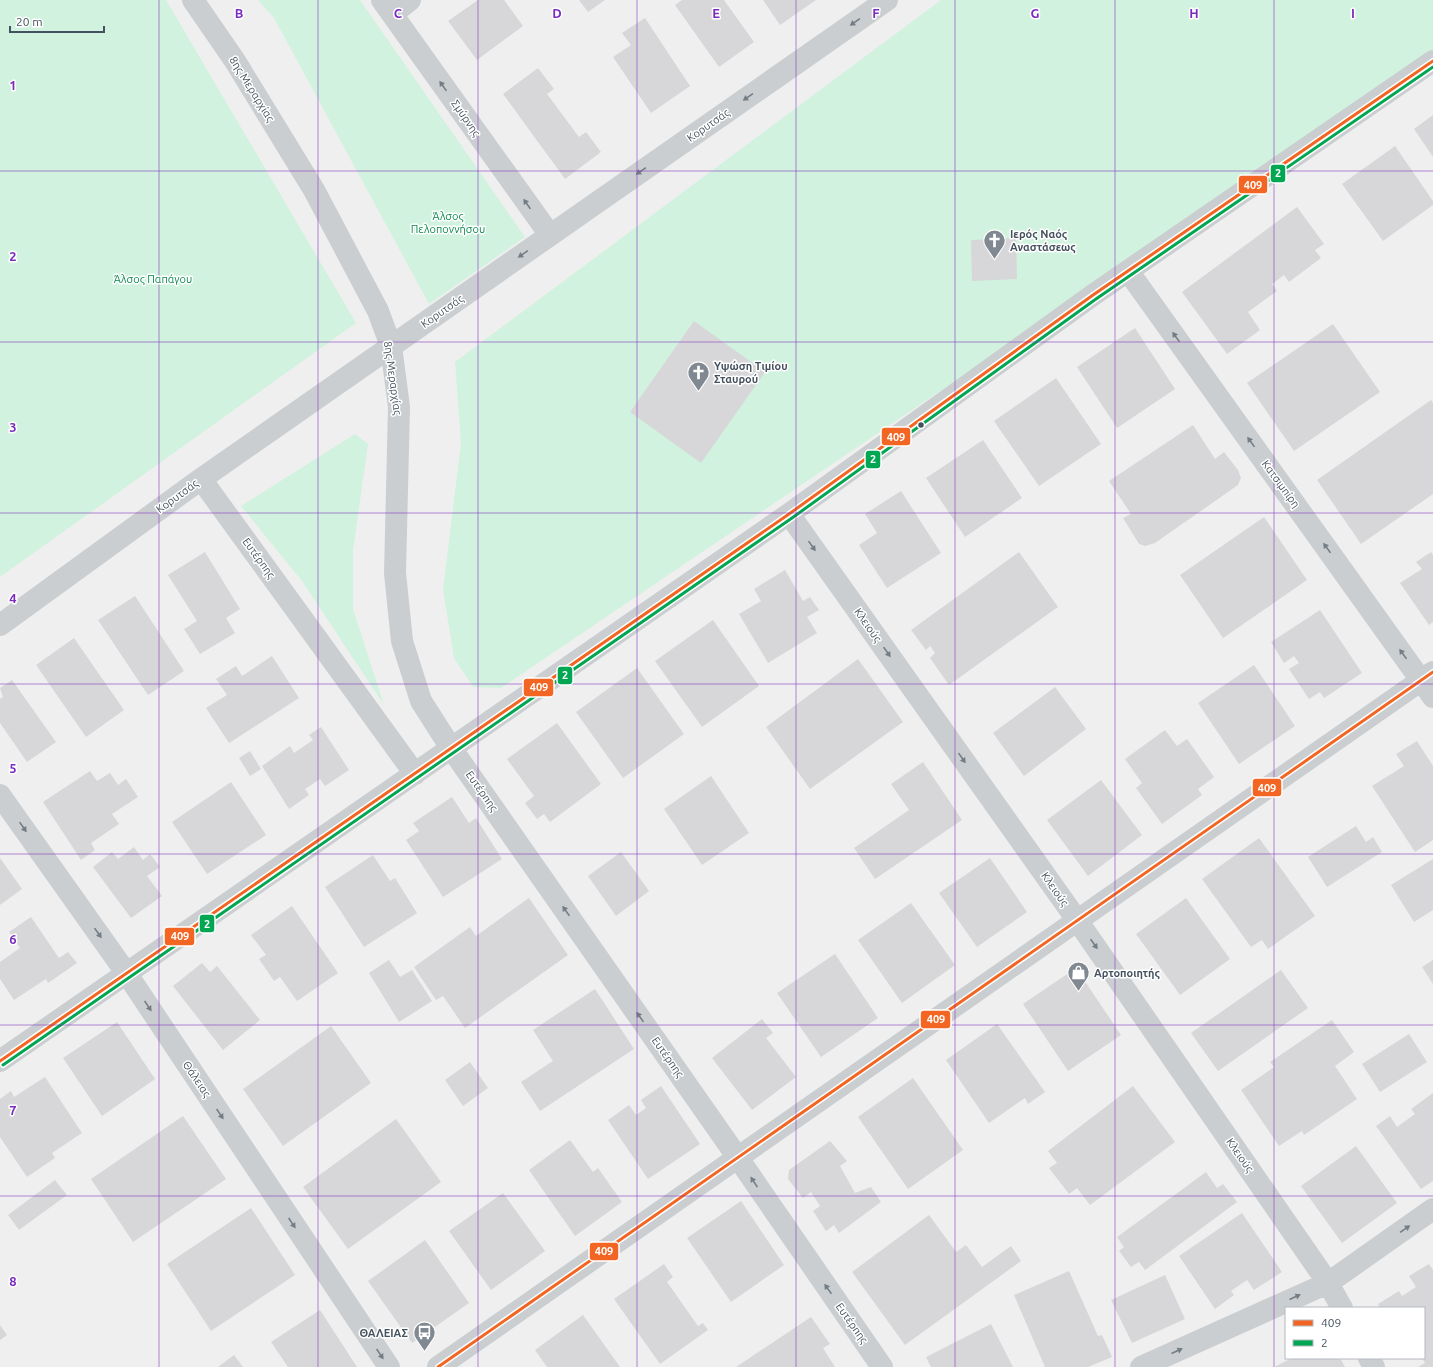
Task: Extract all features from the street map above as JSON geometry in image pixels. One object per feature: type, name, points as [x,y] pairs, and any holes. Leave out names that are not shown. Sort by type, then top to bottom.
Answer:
[{"type":"street","name":"8ης Μεραρχίας","points":[[193,0],[235,61],[314,190],[378,311],[391,346],[399,407],[395,573],[402,642],[420,701],[451,748]]},
{"type":"street","points":[[387,7],[410,0]]},
{"type":"street","name":"Κορυτσάς","points":[[0,625],[201,479],[887,0]]},
{"type":"street","name":"Σμύρνης","points":[[387,7],[550,235]]},
{"type":"street","points":[[0,1061],[789,514],[1128,271],[1433,61]]},
{"type":"street","name":"Κατσιμπίρη","points":[[1128,271],[1429,683]]},
{"type":"street","name":"Ευτέρπης","points":[[201,479],[415,774]]},
{"type":"street","name":"Κλειούς","points":[[789,514],[1077,920],[1328,1283],[1341,1307]]},
{"type":"street","points":[[438,1367],[1077,920],[1429,683]]},
{"type":"street","name":"Ευτέρπης","points":[[451,748],[738,1158],[882,1367]]},
{"type":"street","name":"Θάλειας","points":[[0,795],[127,974],[389,1367]]},
{"type":"street","points":[[1141,1367],[1328,1283],[1433,1209]]},
{"type":"green space","name":"Άλσος Παπάγου","points":[[0,0],[166,0],[356,323],[0,577]]},
{"type":"green space","name":"Άλσος Πελοποννήσου","points":[[258,0],[360,0],[525,237],[429,304],[274,18]]},
{"type":"green space","points":[[941,0],[1433,0],[1433,58],[501,688],[473,687],[454,658],[443,590],[461,443],[455,362]]},
{"type":"green space","points":[[355,434],[368,444],[353,551],[353,609],[384,705],[302,581],[241,506]]},
{"type":"building","points":[[478,0],[504,0],[523,26],[477,60],[448,21]]},
{"type":"building","points":[[579,0],[605,0],[588,12]]},
{"type":"building","points":[[682,0],[724,0],[754,42],[719,67],[675,5]]},
{"type":"building","points":[[763,0],[816,0],[780,25]]},
{"type":"building","points":[[645,18],[690,86],[651,113],[613,57],[631,45],[622,33]]},
{"type":"building","points":[[538,68],[554,89],[547,94],[579,137],[586,132],[601,152],[565,179],[503,94]]},
{"type":"building","points":[[1433,115],[1433,157],[1414,129]]},
{"type":"building","points":[[1395,146],[1433,201],[1433,205],[1383,241],[1342,184]]},
{"type":"building","points":[[1297,207],[1324,244],[1315,250],[1321,258],[1289,282],[1284,275],[1272,284],[1277,291],[1248,312],[1260,330],[1227,354],[1182,292]]},
{"type":"building","name":"Ιερός Ναός Αναστάσεως","points":[[1016,238],[1017,279],[972,281],[971,240]]},
{"type":"building","name":"Υψώση Τιμίου Σταυρού","points":[[694,321],[765,372],[701,463],[630,412]]},
{"type":"building","points":[[1333,324],[1380,392],[1294,451],[1247,383]]},
{"type":"building","points":[[1135,328],[1175,389],[1117,428],[1077,367]]},
{"type":"building","points":[[1056,378],[1101,444],[1039,486],[994,421]]},
{"type":"building","points":[[1431,400],[1433,403],[1433,494],[1361,544],[1317,480]]},
{"type":"building","points":[[1193,425],[1215,459],[1224,452],[1238,470],[1241,478],[1238,485],[1155,543],[1145,546],[1139,544],[1123,518],[1131,514],[1109,481]]},
{"type":"building","points":[[983,440],[1022,498],[965,537],[926,478]]},
{"type":"building","points":[[901,491],[941,553],[887,588],[859,545],[877,533],[865,514]]},
{"type":"building","points":[[1264,517],[1307,580],[1223,638],[1180,575]]},
{"type":"building","points":[[205,552],[240,609],[226,618],[235,633],[200,654],[184,629],[197,621],[168,575]]},
{"type":"building","points":[[1019,552],[1058,607],[949,685],[930,658],[935,653],[930,646],[926,650],[911,630]]},
{"type":"building","points":[[1431,552],[1433,555],[1433,622],[1429,625],[1400,583],[1422,569],[1416,562]]},
{"type":"building","points":[[785,570],[803,601],[810,597],[819,610],[807,617],[817,633],[768,663],[739,614],[761,601],[754,589]]},
{"type":"building","points":[[135,596],[184,671],[148,695],[98,620]]},
{"type":"building","points":[[1320,610],[1362,673],[1324,698],[1320,692],[1309,699],[1289,669],[1299,663],[1294,656],[1284,663],[1271,642]]},
{"type":"building","points":[[713,620],[759,686],[702,727],[655,661]]},
{"type":"building","points":[[74,638],[124,710],[86,737],[36,665]]},
{"type":"building","points":[[272,656],[299,698],[229,743],[206,708],[227,695],[216,679],[236,666],[242,676]]},
{"type":"building","points":[[858,659],[903,722],[810,789],[766,727]]},
{"type":"building","points":[[1254,665],[1295,726],[1239,764],[1198,703]]},
{"type":"building","points":[[637,668],[684,734],[623,778],[576,712]]},
{"type":"building","points":[[12,680],[56,742],[27,762],[0,723],[0,699],[3,697],[0,688]]},
{"type":"building","points":[[1055,687],[1086,729],[1024,776],[993,733]]},
{"type":"building","points":[[557,723],[601,784],[550,822],[544,814],[537,819],[525,803],[534,796],[507,759]]},
{"type":"building","points":[[321,727],[349,770],[325,786],[320,779],[305,789],[309,795],[289,809],[262,766],[290,746],[294,753],[313,740],[309,735]]},
{"type":"building","points":[[1165,730],[1177,746],[1187,739],[1214,777],[1198,789],[1202,795],[1162,824],[1136,788],[1142,783],[1125,759]]},
{"type":"building","points":[[1417,741],[1433,766],[1433,840],[1415,852],[1372,786],[1404,766],[1396,754]]},
{"type":"building","points":[[250,751],[261,769],[250,776],[239,758]]},
{"type":"building","points":[[923,762],[962,820],[875,879],[854,848],[909,810],[891,784]]},
{"type":"building","points":[[90,771],[97,781],[110,773],[118,785],[126,779],[138,797],[112,814],[119,824],[91,843],[95,850],[81,860],[43,802]]},
{"type":"building","points":[[711,776],[749,833],[702,865],[664,809]]},
{"type":"building","points":[[1101,780],[1142,835],[1088,876],[1047,820]]},
{"type":"building","points":[[231,782],[266,835],[207,874],[172,822]]},
{"type":"building","points":[[452,797],[469,823],[476,818],[502,859],[443,897],[406,840],[419,831],[413,823]]},
{"type":"building","points":[[1356,826],[1366,842],[1373,837],[1382,852],[1327,887],[1308,857]]},
{"type":"building","points":[[1259,838],[1315,916],[1268,949],[1262,940],[1251,947],[1202,879]]},
{"type":"building","points":[[134,847],[143,860],[150,854],[160,867],[147,876],[162,896],[131,918],[93,867],[112,852],[118,859]]},
{"type":"building","points":[[621,852],[649,891],[616,916],[588,876]]},
{"type":"building","points":[[373,855],[390,881],[395,878],[417,913],[364,947],[325,887]]},
{"type":"building","points":[[0,858],[22,889],[0,905]]},
{"type":"building","points":[[990,858],[1027,912],[977,947],[939,893]]},
{"type":"building","points":[[1433,859],[1433,910],[1414,922],[1391,885]]},
{"type":"building","points":[[529,898],[568,955],[465,1028],[443,996],[436,1000],[414,967],[470,927],[476,936]]},
{"type":"building","points":[[1186,898],[1230,959],[1180,995],[1136,934]]},
{"type":"building","points":[[911,903],[955,965],[902,1003],[858,940]]},
{"type":"building","points":[[292,906],[338,973],[297,1001],[280,977],[274,981],[259,959],[266,955],[251,935]]},
{"type":"building","points":[[31,917],[59,958],[68,952],[77,963],[48,983],[46,979],[14,1000],[0,979],[0,962],[20,948],[9,932]]},
{"type":"building","points":[[835,954],[878,1018],[821,1057],[777,993]]},
{"type":"building","points":[[389,960],[400,977],[412,970],[432,1001],[399,1022],[369,973]]},
{"type":"building","points":[[1433,960],[1433,984],[1422,967]]},
{"type":"building","points":[[202,963],[210,972],[217,966],[260,1020],[223,1050],[173,986]]},
{"type":"building","points":[[1076,968],[1121,1035],[1068,1071],[1023,1004]]},
{"type":"building","points":[[1281,970],[1308,1008],[1218,1071],[1191,1033]]},
{"type":"building","points":[[595,989],[634,1049],[540,1111],[521,1082],[553,1061],[533,1030]]},
{"type":"building","points":[[762,1019],[773,1033],[766,1038],[796,1077],[752,1110],[712,1058]]},
{"type":"building","points":[[1332,1020],[1354,1052],[1335,1066],[1357,1099],[1304,1135],[1302,1131],[1279,1146],[1241,1090],[1274,1067],[1270,1062]]},
{"type":"building","points":[[117,1022],[155,1079],[102,1116],[63,1058]]},
{"type":"building","points":[[997,1024],[1045,1092],[1028,1104],[1025,1098],[989,1123],[946,1060]]},
{"type":"building","points":[[331,1026],[371,1083],[283,1146],[243,1089]]},
{"type":"building","points":[[1409,1034],[1427,1062],[1380,1092],[1362,1064]]},
{"type":"building","points":[[470,1062],[488,1088],[463,1106],[445,1080]]},
{"type":"building","points":[[45,1077],[82,1133],[52,1153],[55,1158],[27,1177],[0,1137],[0,1099],[11,1091],[14,1097]]},
{"type":"building","points":[[913,1078],[963,1150],[908,1189],[858,1117]]},
{"type":"building","points":[[661,1086],[700,1144],[648,1179],[608,1120],[629,1105],[636,1115],[646,1108],[641,1100]]},
{"type":"building","points":[[1133,1086],[1175,1142],[1090,1205],[1077,1188],[1069,1194],[1049,1168],[1057,1163],[1048,1151]]},
{"type":"building","points":[[1433,1093],[1433,1181],[1421,1189],[1376,1126],[1390,1116],[1397,1127],[1415,1114],[1411,1109]]},
{"type":"building","points":[[183,1116],[226,1179],[133,1242],[91,1179]]},
{"type":"building","points":[[396,1119],[441,1182],[348,1249],[303,1187]]},
{"type":"building","points":[[570,1140],[593,1172],[598,1168],[622,1202],[575,1236],[529,1170]]},
{"type":"building","points":[[830,1141],[847,1161],[840,1166],[855,1193],[871,1187],[881,1202],[839,1233],[834,1225],[826,1231],[813,1211],[820,1206],[811,1192],[803,1198],[788,1179],[789,1170]]},
{"type":"building","points":[[1356,1146],[1397,1203],[1342,1243],[1301,1186]]},
{"type":"building","points":[[1206,1172],[1217,1188],[1223,1184],[1237,1202],[1145,1270],[1139,1262],[1131,1267],[1119,1251],[1124,1247],[1117,1237]]},
{"type":"building","points":[[55,1180],[67,1195],[19,1230],[8,1215]]},
{"type":"building","points":[[503,1193],[545,1251],[491,1290],[449,1231]]},
{"type":"building","points":[[741,1201],[784,1265],[731,1302],[687,1238]]},
{"type":"building","points":[[251,1208],[295,1275],[211,1331],[167,1264]]},
{"type":"building","points":[[1242,1213],[1282,1272],[1254,1290],[1247,1280],[1231,1291],[1234,1295],[1215,1309],[1179,1256]]},
{"type":"building","points":[[929,1215],[956,1252],[966,1245],[982,1267],[1011,1246],[1021,1261],[905,1345],[852,1272]]},
{"type":"building","points":[[425,1240],[469,1303],[412,1343],[368,1281]]},
{"type":"building","points":[[664,1264],[673,1277],[667,1282],[698,1326],[703,1323],[708,1330],[660,1364],[614,1299]]},
{"type":"building","points":[[1429,1264],[1433,1270],[1433,1367],[1418,1367],[1425,1363],[1423,1359],[1425,1359],[1425,1307],[1380,1307],[1378,1304],[1399,1291],[1402,1296],[1416,1287],[1409,1276]]},
{"type":"building","points":[[1069,1271],[1098,1336],[1102,1335],[1112,1357],[1088,1367],[1045,1367],[1014,1295]]},
{"type":"building","points":[[1165,1275],[1185,1319],[1132,1343],[1111,1300]]},
{"type":"building","points":[[320,1310],[357,1367],[288,1367],[271,1342]]},
{"type":"building","points":[[583,1315],[620,1367],[547,1367],[535,1350]]},
{"type":"building","points":[[811,1317],[830,1344],[823,1348],[835,1367],[736,1367]]},
{"type":"building","points":[[991,1324],[1013,1367],[931,1367],[926,1357]]},
{"type":"building","points":[[0,1325],[7,1335],[0,1340]]},
{"type":"building","points":[[234,1355],[243,1367],[218,1367]]},
{"type":"building","points":[[1290,1359],[1341,1359],[1345,1367],[1274,1367]]},
{"type":"transit line","name":"409","points":[[0,1061],[789,514],[1093,295],[1433,61]]},
{"type":"transit line","name":"2","points":[[3,1065],[792,518],[1096,299],[1433,67]]},
{"type":"transit line","name":"409","points":[[438,1367],[1433,672]]},
{"type":"place","name":"Ιερός Ναός Αναστάσεως","points":[[994,260]]},
{"type":"place","name":"Υψώση Τιμίου Σταυρού","points":[[698,392]]},
{"type":"place","name":"Αρτοποιητής","points":[[1078,992]]},
{"type":"place","name":"ΘΑΛΕΙΑΣ","points":[[424,1352]]}]
